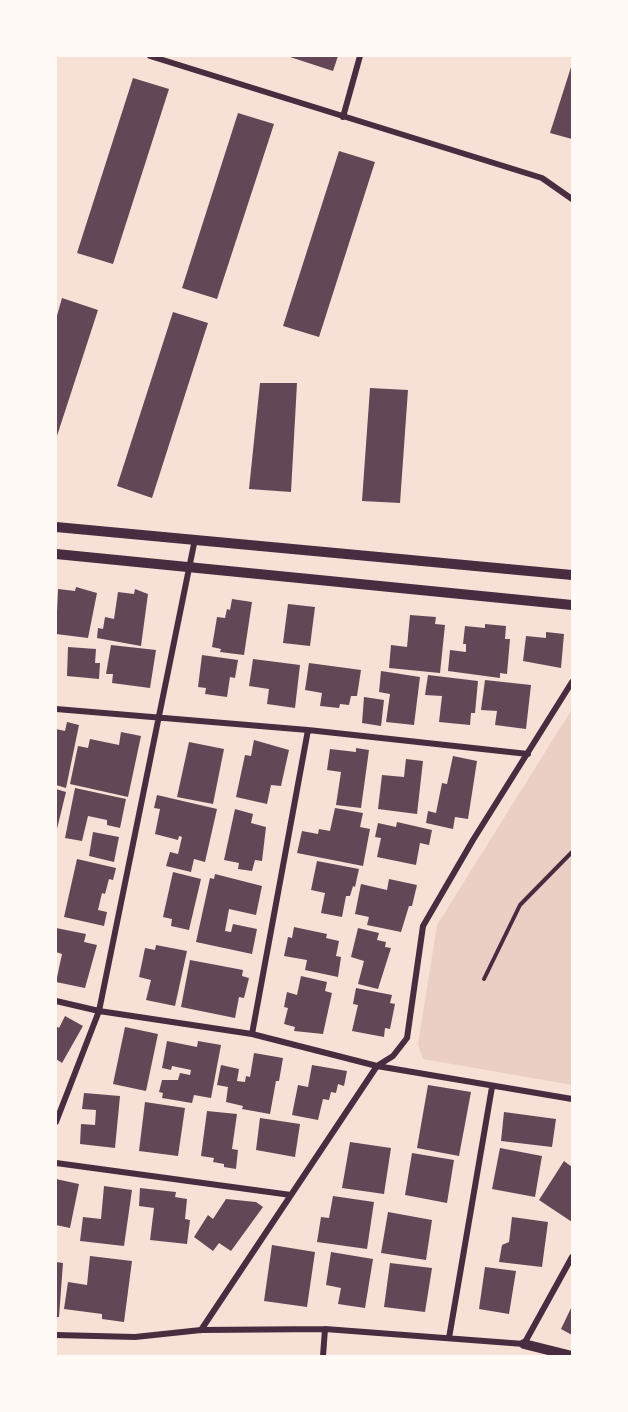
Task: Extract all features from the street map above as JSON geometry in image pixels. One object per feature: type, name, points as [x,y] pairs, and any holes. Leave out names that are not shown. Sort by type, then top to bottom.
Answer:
[{"type":"street","points":[[150,56],[542,178],[573,199]]},
{"type":"street","points":[[343,117],[360,56]]},
{"type":"street","points":[[56,527],[573,575]]},
{"type":"street","points":[[56,1122],[99,1011],[161,717],[195,539]]},
{"type":"street","points":[[56,554],[573,605]]},
{"type":"street","points":[[201,1330],[377,1066],[393,1056],[407,1038],[423,926],[573,682]]},
{"type":"street","points":[[56,709],[308,730],[528,754]]},
{"type":"street","points":[[252,1034],[308,730]]},
{"type":"street","points":[[56,1001],[99,1011],[252,1034],[377,1066],[573,1099]]},
{"type":"street","points":[[449,1338],[492,1087]]},
{"type":"street","points":[[56,1163],[291,1195]]},
{"type":"street","points":[[524,1344],[573,1257]]},
{"type":"street","points":[[323,1356],[325,1329]]},
{"type":"street","points":[[56,1335],[135,1337],[201,1330],[325,1329],[524,1344],[572,1356]]},
{"type":"path","points":[[484,979],[520,905],[573,852]]},
{"type":"shaded area","points":[[572,709],[572,1085],[423,1059],[418,1044],[437,925]]},
{"type":"building","points":[[287,56],[338,56],[333,71]]},
{"type":"building","points":[[572,64],[572,139],[550,133]]},
{"type":"building","points":[[133,78],[169,89],[113,264],[77,253]]},
{"type":"building","points":[[238,113],[274,124],[217,299],[182,288]]},
{"type":"building","points":[[339,151],[375,162],[319,337],[283,326]]},
{"type":"building","points":[[62,298],[98,310],[56,439],[56,319]]},
{"type":"building","points":[[173,312],[208,323],[152,498],[117,486]]},
{"type":"building","points":[[260,383],[297,383],[291,492],[249,489]]},
{"type":"building","points":[[370,388],[408,390],[400,503],[362,501]]},
{"type":"building","points":[[76,587],[97,593],[88,638],[56,634],[58,589],[75,591]]},
{"type":"building","points":[[135,589],[148,594],[141,646],[97,638],[98,628],[103,629],[105,617],[114,619],[118,592],[134,594]]},
{"type":"building","points":[[232,599],[252,602],[244,655],[220,652],[221,649],[212,647],[217,617],[225,618],[227,609],[230,610]]},
{"type":"building","points":[[288,604],[315,607],[310,646],[283,643]]},
{"type":"building","points":[[410,615],[436,617],[435,624],[445,625],[440,673],[389,668],[391,645],[407,647]]},
{"type":"building","points":[[485,624],[506,626],[505,639],[510,639],[507,674],[500,673],[500,678],[448,671],[450,650],[466,652],[466,644],[463,644],[465,626],[485,628]]},
{"type":"building","points":[[546,632],[564,634],[561,668],[523,661],[526,636],[546,638]]},
{"type":"building","points":[[111,645],[156,650],[150,688],[112,683],[113,674],[106,674]]},
{"type":"building","points":[[68,647],[96,649],[95,663],[100,663],[99,679],[67,676]]},
{"type":"building","points":[[202,655],[238,660],[235,678],[230,677],[227,697],[205,694],[206,688],[198,687]]},
{"type":"building","points":[[253,659],[300,665],[295,708],[267,704],[269,689],[249,686]]},
{"type":"building","points":[[309,663],[361,670],[357,696],[351,696],[349,705],[340,704],[339,708],[320,706],[322,693],[305,690]]},
{"type":"building","points":[[381,671],[420,677],[414,725],[386,722],[390,694],[379,692]]},
{"type":"building","points":[[428,675],[478,681],[475,713],[471,713],[470,725],[439,722],[442,696],[425,695]]},
{"type":"building","points":[[485,680],[531,685],[526,729],[495,725],[497,711],[481,710]]},
{"type":"building","points":[[364,697],[384,700],[381,726],[362,723]]},
{"type":"building","points":[[67,722],[79,725],[66,788],[56,785],[56,729],[65,731]]},
{"type":"building","points":[[121,732],[141,736],[128,797],[70,784],[78,746],[88,748],[90,739],[119,745]]},
{"type":"building","points":[[254,740],[289,750],[281,786],[271,785],[267,804],[236,797],[245,755],[251,756]]},
{"type":"building","points":[[189,742],[224,749],[213,804],[177,797]]},
{"type":"building","points":[[356,748],[369,750],[361,808],[336,805],[341,772],[327,770],[330,749],[356,752]]},
{"type":"building","points":[[453,756],[477,761],[468,819],[455,817],[453,829],[426,823],[428,811],[436,813],[442,783],[447,784]]},
{"type":"building","points":[[406,759],[423,761],[417,814],[378,809],[382,775],[404,777]]},
{"type":"building","points":[[75,788],[126,799],[120,828],[107,825],[107,820],[88,816],[82,841],[65,838]]},
{"type":"building","points":[[56,789],[66,792],[56,833]]},
{"type":"building","points":[[157,795],[217,809],[205,862],[194,859],[191,872],[166,866],[170,852],[178,854],[182,837],[179,836],[178,840],[155,834],[160,809],[154,808]]},
{"type":"building","points":[[335,808],[363,813],[360,827],[370,829],[363,866],[297,853],[302,831],[318,834],[319,829],[330,831]]},
{"type":"building","points":[[235,809],[253,814],[251,823],[266,827],[262,861],[255,860],[252,871],[238,869],[239,863],[224,860]]},
{"type":"building","points":[[397,822],[432,830],[429,845],[420,843],[416,865],[377,857],[381,838],[375,837],[378,823],[396,827]]},
{"type":"building","points":[[93,832],[119,837],[114,862],[89,856]]},
{"type":"building","points":[[77,859],[116,868],[113,880],[109,879],[105,894],[102,893],[98,910],[107,912],[104,926],[64,917]]},
{"type":"building","points":[[317,861],[359,869],[355,887],[353,886],[350,896],[346,896],[342,917],[321,913],[325,893],[311,890]]},
{"type":"building","points":[[173,872],[201,879],[189,930],[171,926],[172,919],[163,917]]},
{"type":"building","points":[[215,874],[262,886],[256,915],[229,909],[225,931],[231,932],[233,924],[257,929],[252,954],[196,942],[210,878],[214,879]]},
{"type":"building","points":[[389,879],[417,885],[412,906],[409,906],[401,932],[367,925],[369,917],[355,914],[361,884],[387,890]]},
{"type":"building","points":[[294,927],[327,934],[326,938],[339,941],[336,956],[341,957],[338,977],[305,970],[307,960],[284,956],[288,937],[292,938]]},
{"type":"building","points":[[56,928],[86,934],[84,942],[97,945],[85,988],[56,982],[62,954],[56,952]]},
{"type":"building","points":[[358,928],[379,933],[377,940],[386,942],[385,947],[391,948],[378,989],[358,984],[364,961],[351,957]]},
{"type":"building","points":[[156,945],[187,951],[175,1006],[146,1000],[151,980],[139,977],[145,948],[155,950]]},
{"type":"building","points":[[190,960],[243,970],[242,976],[249,978],[244,998],[239,997],[235,1018],[181,1007]]},
{"type":"building","points":[[301,976],[327,982],[325,991],[332,993],[323,1034],[294,1031],[295,1027],[284,1024],[288,1008],[284,1007],[287,992],[297,995]]},
{"type":"building","points":[[356,988],[392,995],[390,1003],[395,1004],[390,1029],[385,1028],[384,1037],[352,1031],[358,1005],[353,1004]]},
{"type":"building","points":[[65,1016],[83,1026],[62,1063],[56,1059],[56,1026],[59,1028]]},
{"type":"building","points":[[125,1027],[158,1034],[146,1091],[113,1084]]},
{"type":"building","points":[[167,1041],[197,1047],[198,1041],[221,1045],[211,1098],[194,1095],[192,1103],[162,1098],[163,1093],[159,1092],[162,1080],[178,1080],[180,1073],[190,1075],[191,1070],[172,1066],[171,1070],[162,1068]]},
{"type":"building","points":[[254,1053],[283,1058],[270,1114],[242,1109],[243,1106],[226,1102],[228,1087],[217,1085],[221,1065],[239,1069],[237,1081],[245,1082],[246,1076],[250,1077]]},
{"type":"building","points":[[312,1065],[347,1071],[344,1086],[338,1084],[336,1093],[331,1092],[329,1100],[323,1099],[318,1120],[292,1115],[298,1085],[308,1087]]},
{"type":"building","points":[[428,1085],[471,1092],[459,1156],[417,1148]]},
{"type":"building","points":[[84,1093],[120,1096],[115,1148],[80,1144],[81,1124],[95,1125],[96,1110],[82,1109]]},
{"type":"building","points":[[145,1102],[185,1108],[178,1156],[139,1151]]},
{"type":"building","points":[[207,1111],[237,1114],[232,1149],[238,1150],[236,1169],[213,1162],[214,1158],[201,1156]]},
{"type":"building","points":[[504,1112],[556,1119],[552,1147],[501,1141]]},
{"type":"building","points":[[260,1118],[300,1124],[295,1157],[256,1150]]},
{"type":"building","points":[[350,1142],[391,1148],[384,1194],[342,1188]]},
{"type":"building","points":[[500,1148],[542,1156],[535,1197],[492,1189]]},
{"type":"building","points":[[412,1153],[454,1160],[447,1203],[405,1195]]},
{"type":"building","points":[[564,1161],[572,1167],[572,1222],[539,1200]]},
{"type":"building","points":[[56,1179],[79,1184],[70,1228],[56,1225]]},
{"type":"building","points":[[104,1186],[132,1190],[124,1246],[80,1241],[83,1217],[101,1219]]},
{"type":"building","points":[[140,1188],[176,1192],[175,1197],[187,1199],[185,1219],[190,1220],[187,1244],[150,1240],[154,1208],[139,1206]]},
{"type":"building","points":[[333,1196],[374,1202],[367,1249],[317,1242],[321,1217],[329,1218]]},
{"type":"building","points":[[226,1199],[256,1202],[263,1207],[231,1251],[219,1243],[213,1251],[194,1237],[208,1215],[213,1219]]},
{"type":"building","points":[[388,1212],[432,1220],[426,1260],[381,1253]]},
{"type":"building","points":[[512,1217],[548,1222],[542,1267],[499,1262],[502,1245],[509,1242]]},
{"type":"building","points":[[272,1245],[315,1252],[307,1307],[264,1301]]},
{"type":"building","points":[[331,1252],[373,1259],[365,1308],[338,1304],[341,1288],[326,1285]]},
{"type":"building","points":[[90,1256],[132,1261],[124,1322],[102,1319],[102,1314],[64,1309],[68,1282],[87,1285]]},
{"type":"building","points":[[56,1262],[63,1263],[59,1317],[56,1317]]},
{"type":"building","points":[[390,1263],[432,1268],[425,1312],[384,1307]]},
{"type":"building","points":[[485,1267],[516,1271],[509,1314],[479,1309]]},
{"type":"building","points":[[572,1306],[572,1335],[561,1329]]}]
